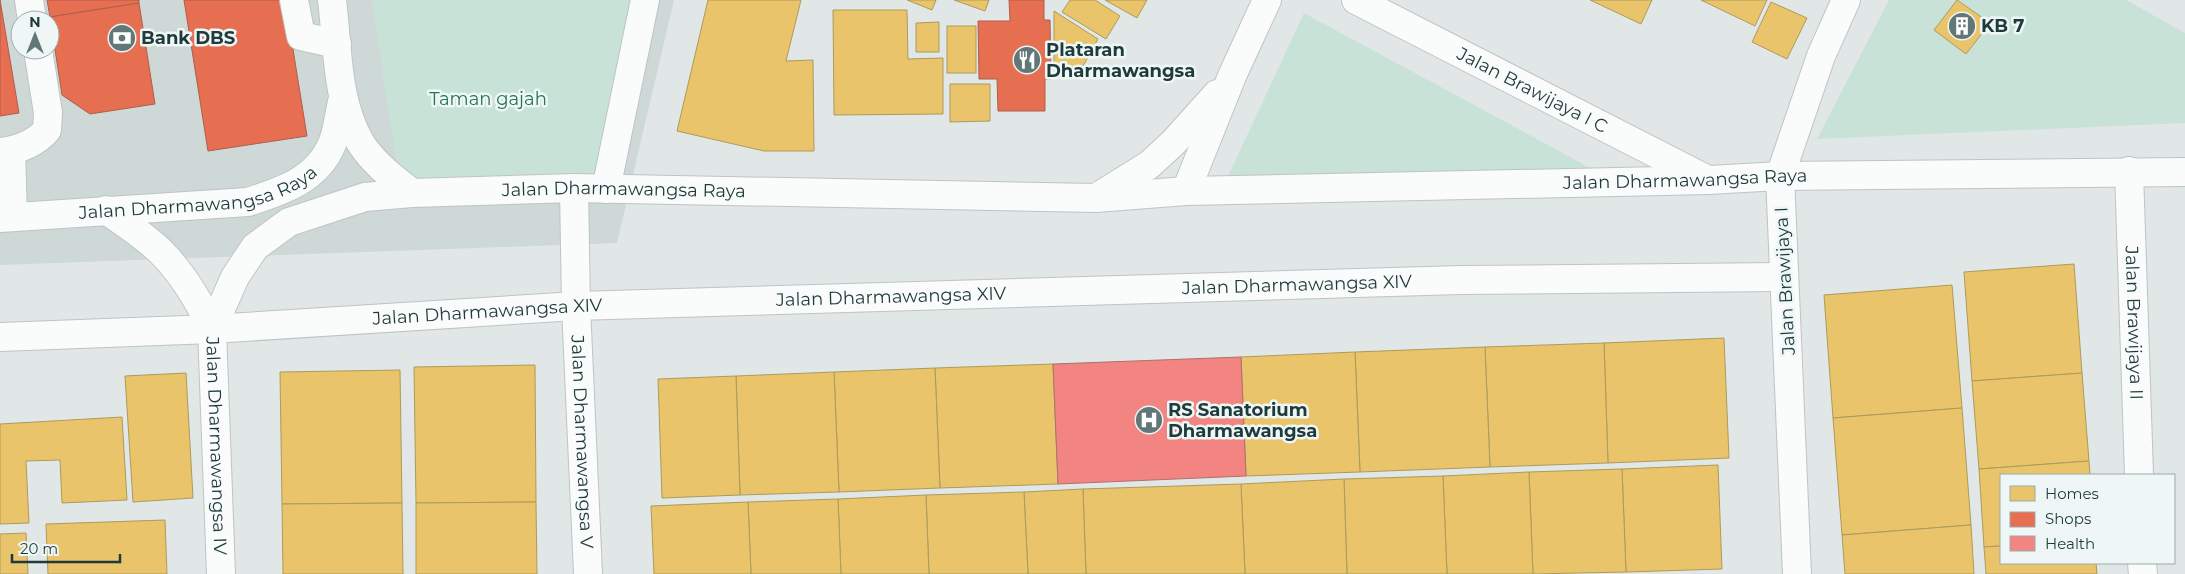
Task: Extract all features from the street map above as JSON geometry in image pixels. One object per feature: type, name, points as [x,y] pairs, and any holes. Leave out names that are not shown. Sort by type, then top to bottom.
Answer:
[{"type":"street","points":[[294,0],[301,36],[337,44]]},
{"type":"street","points":[[332,0],[342,98],[360,142],[382,169],[412,193]]},
{"type":"street","points":[[606,189],[645,0]]},
{"type":"street","points":[[1186,191],[1232,76],[1266,0]]},
{"type":"street","name":"Jalan Brawijaya I C","points":[[1356,0],[1709,180]]},
{"type":"street","name":"Jalan Brawijaya I","points":[[1797,574],[1780,176],[1822,56],[1846,0]]},
{"type":"street","points":[[7,217],[5,151],[35,141],[47,130],[48,113],[40,60]]},
{"type":"street","points":[[1096,198],[1148,164],[1173,143],[1232,76]]},
{"type":"street","name":"Jalan Dharmawangsa Raya","points":[[7,217],[248,202],[285,190],[313,172],[332,144],[342,98]]},
{"type":"street","name":"Jalan Dharmawangsa Raya","points":[[212,336],[234,277],[256,247],[289,222],[365,197],[412,193],[574,188],[1096,198],[1186,191],[1709,180],[1780,176],[2129,171],[2185,172]]},
{"type":"street","name":"Jalan Brawijaya II","points":[[2129,171],[2139,474]]},
{"type":"street","name":"Jalan Dharmawangsa V","points":[[574,188],[576,306],[588,574]]},
{"type":"street","name":"Jalan Dharmawangsa IV","points":[[106,210],[160,251],[180,274],[212,336],[221,574]]},
{"type":"street","name":"Jalan Dharmawangsa XIV","points":[[0,338],[212,336],[576,306],[1461,280],[1784,277]]},
{"type":"shaded area","points":[[0,0],[674,0],[617,243],[0,265]]},
{"type":"green space","name":"Taman gajah","points":[[372,0],[647,0],[594,196],[402,202]]},
{"type":"green space","points":[[1889,0],[2126,0],[2185,33],[2185,123],[1817,139]]},
{"type":"green space","points":[[1304,13],[1609,178],[1223,187]]},
{"type":"building: Homes","points":[[708,0],[801,0],[786,61],[813,60],[814,151],[764,151],[677,131]]},
{"type":"building: Homes","points":[[907,0],[936,0],[932,10]]},
{"type":"building: Homes","points":[[954,0],[989,0],[985,11]]},
{"type":"building: Homes","points":[[1070,0],[1095,0],[1120,16],[1106,39],[1062,12]]},
{"type":"building: Homes","points":[[1105,0],[1147,0],[1137,18]]},
{"type":"building: Homes","points":[[1590,0],[1652,0],[1641,24]]},
{"type":"building: Homes","points":[[1701,0],[1767,0],[1755,26]]},
{"type":"building: Homes","name":"KB 7","points":[[1957,0],[1990,23],[1966,54],[1934,30]]},
{"type":"building: Homes","points":[[1771,2],[1807,18],[1787,59],[1752,42]]},
{"type":"building: Homes","points":[[833,10],[907,10],[908,59],[943,58],[943,114],[834,115]]},
{"type":"building: Homes","points":[[1054,11],[1098,39],[1076,79],[1054,67]]},
{"type":"building: Homes","points":[[939,22],[939,52],[916,52],[916,23]]},
{"type":"building: Homes","points":[[947,26],[976,26],[976,73],[947,73]]},
{"type":"building: Homes","points":[[950,84],[990,84],[990,121],[950,122]]},
{"type":"building: Homes","points":[[2074,264],[2082,373],[1972,381],[1964,272]]},
{"type":"building: Homes","points":[[1952,285],[1962,408],[1833,418],[1824,295]]},
{"type":"building: Homes","points":[[1724,338],[1729,458],[1608,463],[1604,343]]},
{"type":"building: Homes","points":[[1604,343],[1608,463],[1490,467],[1485,347]]},
{"type":"building: Homes","points":[[1485,347],[1490,467],[1360,472],[1355,352]]},
{"type":"building: Homes","points":[[1355,352],[1360,472],[1246,476],[1241,357]]},
{"type":"building: Homes","points":[[1053,364],[1058,484],[940,488],[935,368]]},
{"type":"building: Homes","points":[[535,365],[536,502],[416,503],[414,367]]},
{"type":"building: Homes","points":[[935,368],[940,488],[839,492],[834,372]]},
{"type":"building: Homes","points":[[400,370],[402,503],[282,504],[280,372]]},
{"type":"building: Homes","points":[[834,372],[839,492],[740,495],[736,376]]},
{"type":"building: Homes","points":[[186,373],[193,498],[133,502],[125,376]]},
{"type":"building: Homes","points":[[2082,373],[2089,461],[1979,469],[1972,381]]},
{"type":"building: Homes","points":[[736,376],[740,495],[662,498],[658,379]]},
{"type":"building: Homes","points":[[1962,408],[1971,525],[1842,535],[1833,418]]},
{"type":"building: Homes","points":[[122,417],[127,500],[62,503],[60,460],[26,461],[29,523],[0,524],[0,424]]},
{"type":"building: Homes","points":[[2089,461],[2090,474],[2000,474],[2000,546],[1984,547],[1979,469]]},
{"type":"building: Homes","points":[[1718,465],[1722,569],[1626,572],[1622,469]]},
{"type":"building: Homes","points":[[1622,469],[1626,572],[1533,574],[1529,472]]},
{"type":"building: Homes","points":[[1529,472],[1533,574],[1447,574],[1443,476]]},
{"type":"building: Homes","points":[[1443,476],[1447,574],[1347,574],[1344,479]]},
{"type":"building: Homes","points":[[1344,479],[1347,574],[1245,574],[1241,484]]},
{"type":"building: Homes","points":[[1241,484],[1245,574],[1086,574],[1083,489]]},
{"type":"building: Homes","points":[[1083,489],[1086,574],[1028,574],[1024,492]]},
{"type":"building: Homes","points":[[1024,492],[1028,574],[929,574],[926,495]]},
{"type":"building: Homes","points":[[926,495],[929,574],[841,574],[838,499]]},
{"type":"building: Homes","points":[[838,499],[841,574],[751,574],[748,502]]},
{"type":"building: Homes","points":[[536,502],[537,574],[416,574],[416,503]]},
{"type":"building: Homes","points":[[748,502],[751,574],[654,574],[651,506]]},
{"type":"building: Homes","points":[[402,503],[403,574],[283,574],[282,504]]},
{"type":"building: Homes","points":[[165,520],[167,574],[48,574],[46,524]]},
{"type":"building: Homes","points":[[1971,525],[1974,574],[1845,574],[1842,535]]},
{"type":"building: Homes","points":[[26,533],[28,574],[0,574],[0,534]]},
{"type":"building: Homes","points":[[2000,546],[2000,564],[2096,564],[2097,574],[1986,574],[1984,547]]},
{"type":"building: Shops","points":[[0,0],[19,113],[0,116]]},
{"type":"building: Shops","points":[[47,0],[139,0],[139,3],[60,15],[60,10],[49,10]]},
{"type":"building: Shops","points":[[184,0],[285,0],[307,136],[208,151]]},
{"type":"building: Shops","points":[[1009,0],[1044,0],[1044,20],[1050,20],[1051,79],[1045,79],[1045,111],[998,111],[997,79],[979,79],[978,21],[1010,21]]},
{"type":"building: Shops","points":[[139,3],[155,104],[90,114],[62,95],[57,60],[60,60],[60,15]]},
{"type":"building: Health","name":"RS Sanatorium Dharmawangsa","points":[[1241,357],[1246,476],[1058,484],[1053,364]]},
{"type":"place","name":"KB 7","points":[[1962,26]]},
{"type":"place","name":"Bank DBS","points":[[122,38]]},
{"type":"place","name":"Plataran Dharmawangsa","points":[[1027,60]]},
{"type":"place","name":"RS Sanatorium Dharmawangsa","points":[[1149,420]]}]
